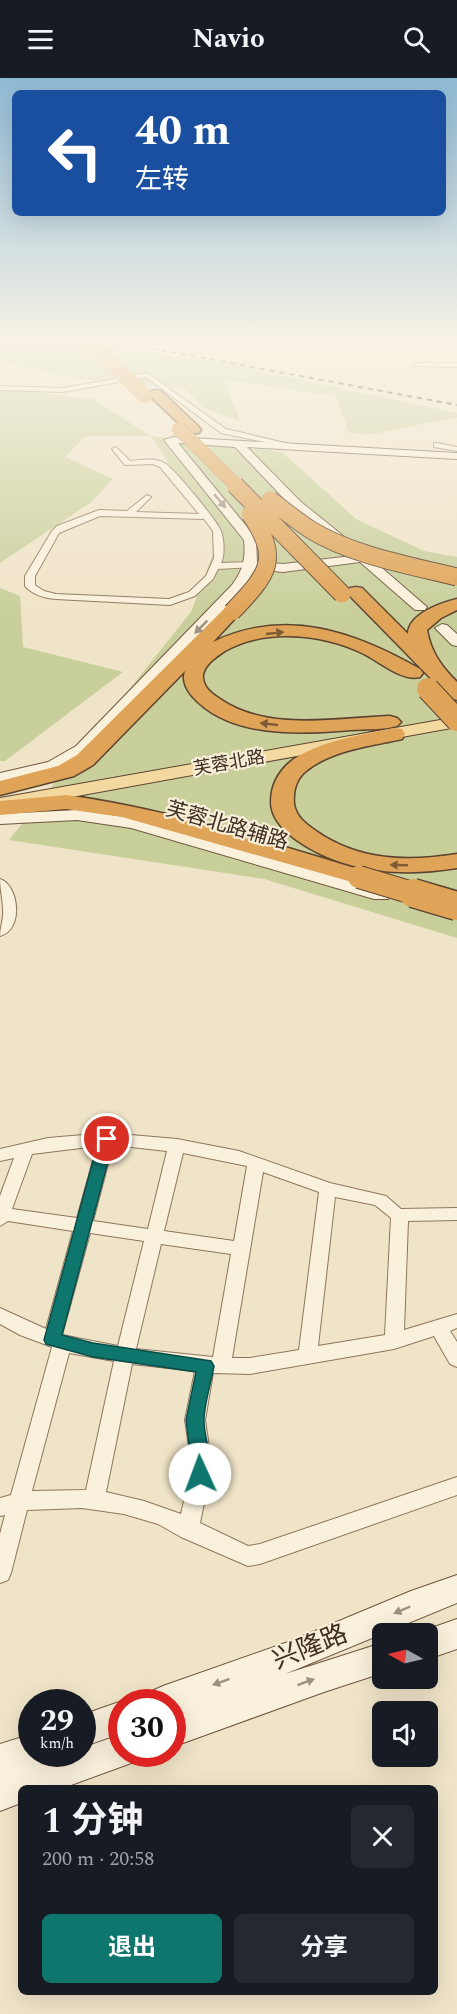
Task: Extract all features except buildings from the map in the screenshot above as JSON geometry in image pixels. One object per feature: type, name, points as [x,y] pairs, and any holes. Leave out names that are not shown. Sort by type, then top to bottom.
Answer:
[{"type":"highway","points":[[181,433],[315,564],[349,593],[413,674]]},
{"type":"highway","points":[[181,433],[313,531],[385,560],[457,577]]},
{"type":"highway","points":[[0,790],[66,771],[85,760],[232,612],[261,579],[268,557],[267,541],[232,484]]},
{"type":"highway","points":[[256,490],[349,593],[442,686]]},
{"type":"highway","points":[[457,604],[438,610],[417,630],[419,642],[457,721]]},
{"type":"highway","points":[[393,727],[293,726],[261,723],[222,711],[209,702],[200,695],[194,673],[200,660],[227,642],[249,636],[302,632],[333,636],[353,642],[374,651],[413,674],[442,686]]},
{"type":"highway","points":[[393,727],[316,757],[293,770],[282,794],[285,813],[294,826],[313,842],[346,856],[394,865],[457,861]]},
{"type":"highway","points":[[0,806],[66,802],[123,810],[221,836],[359,878],[447,909]]},
{"type":"main road","points":[[0,778],[43,770],[60,764],[82,749],[225,602],[248,573],[252,550],[246,532],[181,433]]},
{"type":"main road","points":[[183,433],[238,444],[457,456]]},
{"type":"main road","points":[[238,444],[297,505],[420,608]]},
{"type":"main road","points":[[297,505],[334,530],[371,549],[457,571]]},
{"type":"main road","points":[[250,565],[289,568],[363,558]]},
{"type":"main road","points":[[442,628],[457,642]]},
{"type":"main road","name":"芙蓉北路","points":[[0,806],[393,727],[457,709]]},
{"type":"main road","name":"芙蓉北路","points":[[0,790],[393,727],[457,721]]},
{"type":"main road","name":"芙蓉北路辅路","points":[[0,819],[77,815],[133,823],[447,909],[457,917]]},
{"type":"main road","points":[[447,909],[457,893]]},
{"type":"main road","name":"兴隆路","points":[[186,1694],[292,1656],[422,1601],[457,1589]]},
{"type":"main road","points":[[438,1641],[457,1634]]},
{"type":"main road","name":"兴隆路","points":[[186,1726],[372,1661]]},
{"type":"main road","points":[[0,1761],[18,1755]]},
{"type":"main road","points":[[25,1785],[108,1755]]},
{"type":"main road","points":[[0,1794],[18,1788]]},
{"type":"street","points":[[235,433],[298,447]]},
{"type":"street","points":[[437,445],[457,449]]},
{"type":"street","points":[[116,449],[128,463],[154,462],[163,465],[208,517],[219,537],[217,563],[210,577],[192,594],[170,602],[41,595],[30,586],[30,576],[58,530],[99,513],[208,517]]},
{"type":"street","points":[[129,514],[147,497]]},
{"type":"street","points":[[217,563],[250,565]]},
{"type":"street","points":[[0,883],[12,911],[9,922],[0,932]]},
{"type":"street","points":[[0,1573],[10,1505],[57,1341],[83,1227],[107,1139]]},
{"type":"street","points":[[0,1155],[77,1140],[107,1139],[177,1145],[224,1153],[328,1189],[380,1200],[400,1215],[457,1214]]},
{"type":"street","points":[[94,1499],[125,1355],[177,1145]]},
{"type":"street","points":[[25,1149],[1,1217],[241,1249]]},
{"type":"street","points":[[188,1530],[201,1460],[195,1420],[213,1366],[241,1249],[256,1163]]},
{"type":"street","points":[[308,1356],[328,1189]]},
{"type":"street","points":[[394,1341],[400,1215]]},
{"type":"street","points":[[0,1315],[57,1341],[125,1355],[213,1366],[250,1366],[394,1341],[457,1321]]},
{"type":"street","points":[[438,1327],[457,1359]]},
{"type":"street","points":[[10,1505],[35,1499],[94,1499],[164,1517],[248,1556],[260,1554],[457,1486]]},
{"type":"green space","points":[[0,433],[147,433],[151,436],[86,436],[65,457],[113,479],[90,503],[0,563]]},
{"type":"green space","points":[[151,436],[282,452],[356,519],[424,551],[457,557],[457,938],[264,879],[9,840],[191,612],[218,541]]},
{"type":"green space","points":[[0,588],[20,596],[23,647],[123,672],[5,761],[0,761]]},
{"type":"route","points":[[107,1139],[52,1340],[93,1350],[205,1366],[195,1420],[201,1460],[200,1474]]}]
